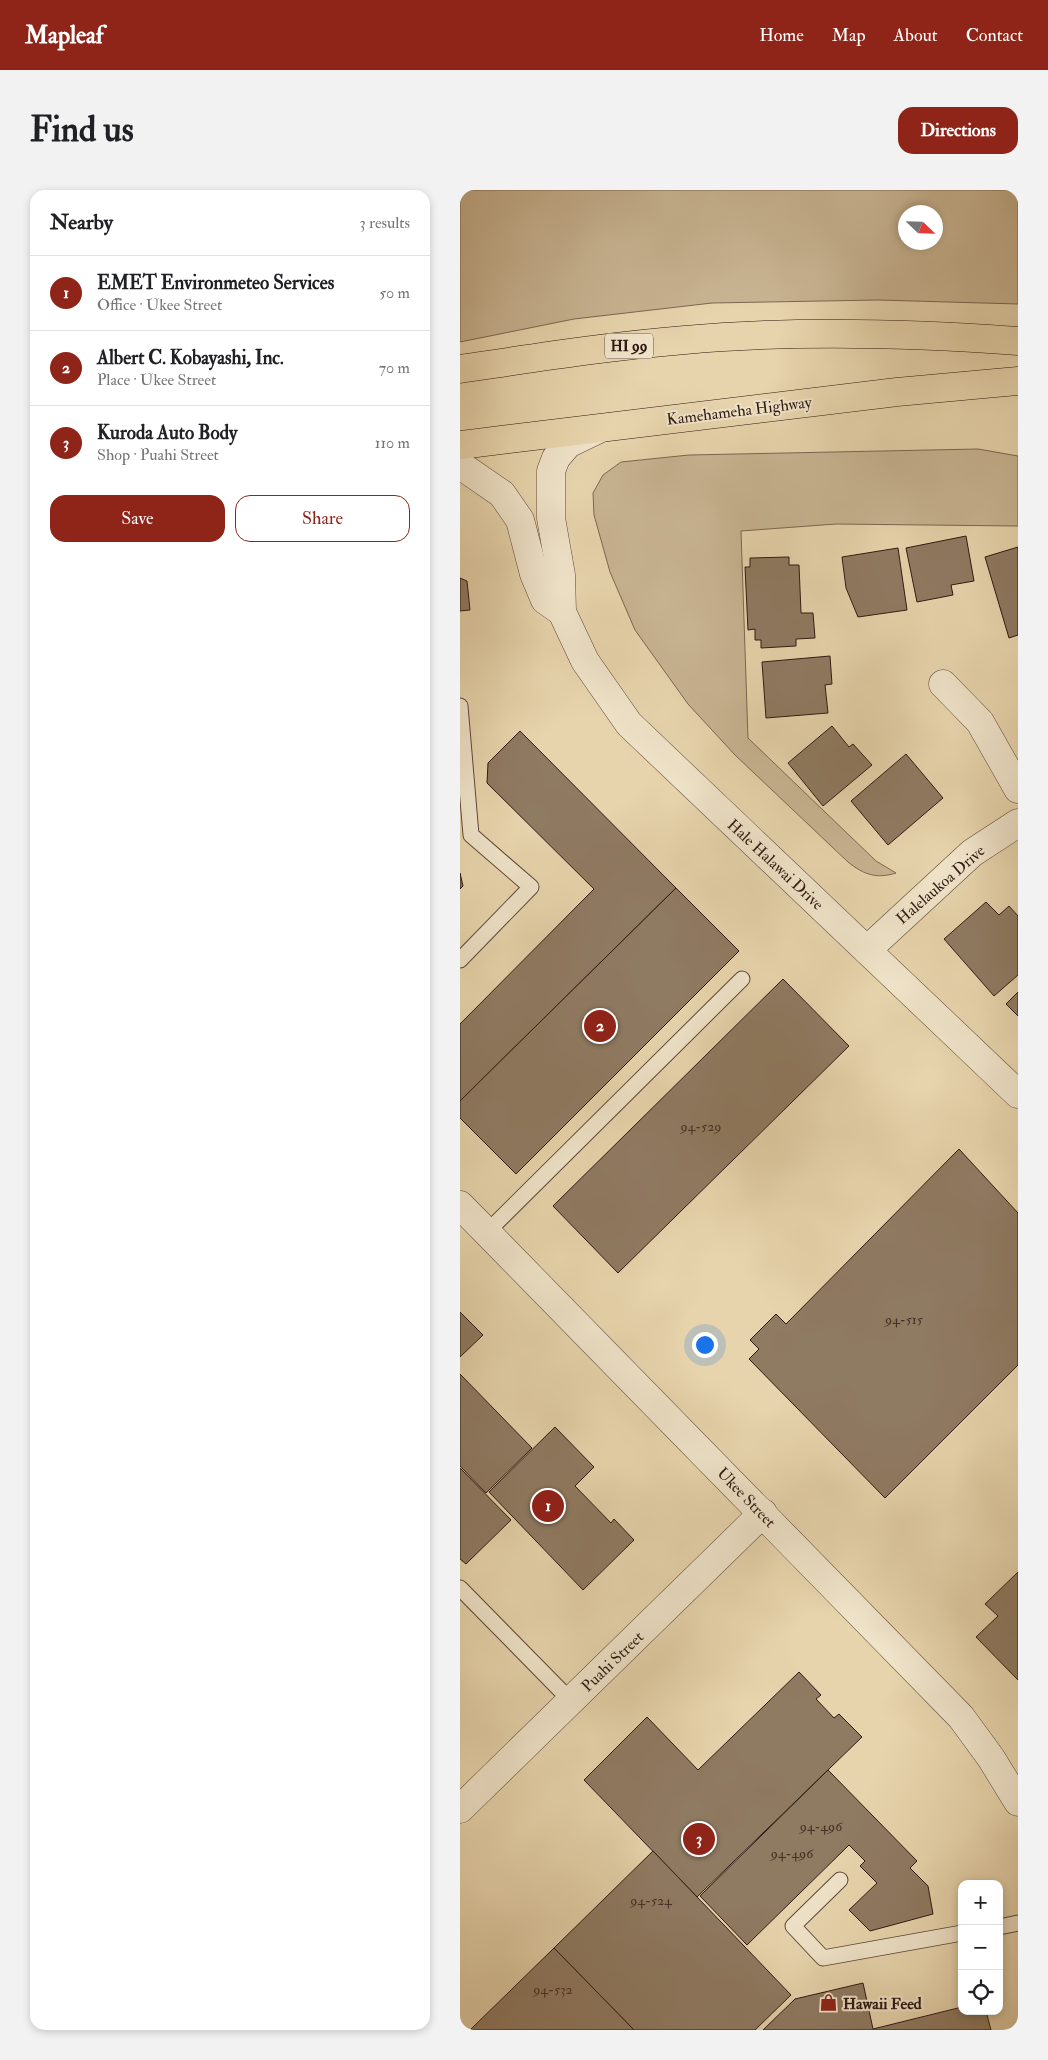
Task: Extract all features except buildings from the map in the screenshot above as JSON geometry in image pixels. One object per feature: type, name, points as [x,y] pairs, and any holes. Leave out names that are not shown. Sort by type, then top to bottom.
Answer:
[{"type":"main road","name":"HI 99","points":[[460,369],[686,340],[798,334],[961,337],[1018,341]]},
{"type":"main road","name":"Kamehameha Highway","points":[[460,445],[897,392],[1018,381]]},
{"type":"street","name":"Hale Halawai Drive","points":[[607,426],[568,444],[556,458],[551,471],[551,518],[561,575],[562,612],[585,660],[629,724],[1018,1094]]},
{"type":"street","name":"Hale Halawai Drive","points":[[460,466],[502,494],[520,520],[534,574],[546,600],[562,612]]},
{"type":"street","points":[[942,684],[980,722],[1018,789]]},
{"type":"street","name":"Halelaukoa Drive","points":[[867,950],[972,853],[1018,823]]},
{"type":"street","name":"Ukee Street","points":[[460,1205],[488,1231],[961,1717],[991,1758],[1018,1802]]},
{"type":"street","name":"Puahi Street","points":[[460,1809],[763,1513]]},
{"type":"lane","points":[[460,706],[470,835],[531,887],[460,960]]},
{"type":"lane","points":[[488,1231],[742,979]]},
{"type":"lane","points":[[460,1588],[571,1701]]},
{"type":"lane","points":[[840,1880],[793,1926],[823,1958],[958,1934]]},
{"type":"lane","points":[[1003,1926],[1018,1923]]},
{"type":"shaded area","points":[[460,190],[1018,190],[1018,304],[878,300],[712,303],[574,319],[460,342]]},
{"type":"shaded area","points":[[978,449],[1018,456],[1018,526],[836,524],[741,531],[748,738],[876,861],[896,873],[883,876],[871,875],[848,862],[735,755],[688,704],[635,630],[610,572],[594,515],[593,493],[603,475],[621,462],[689,455]]},
{"type":"place","name":"Albert C. Kobayashi, Inc.","points":[[600,1026]]},
{"type":"place","name":"EMET Environmeteo Services","points":[[548,1506]]},
{"type":"place","name":"Kuroda Auto Body","points":[[699,1839]]},
{"type":"place","name":"Hawaii Feed","points":[[829,2003]]}]
